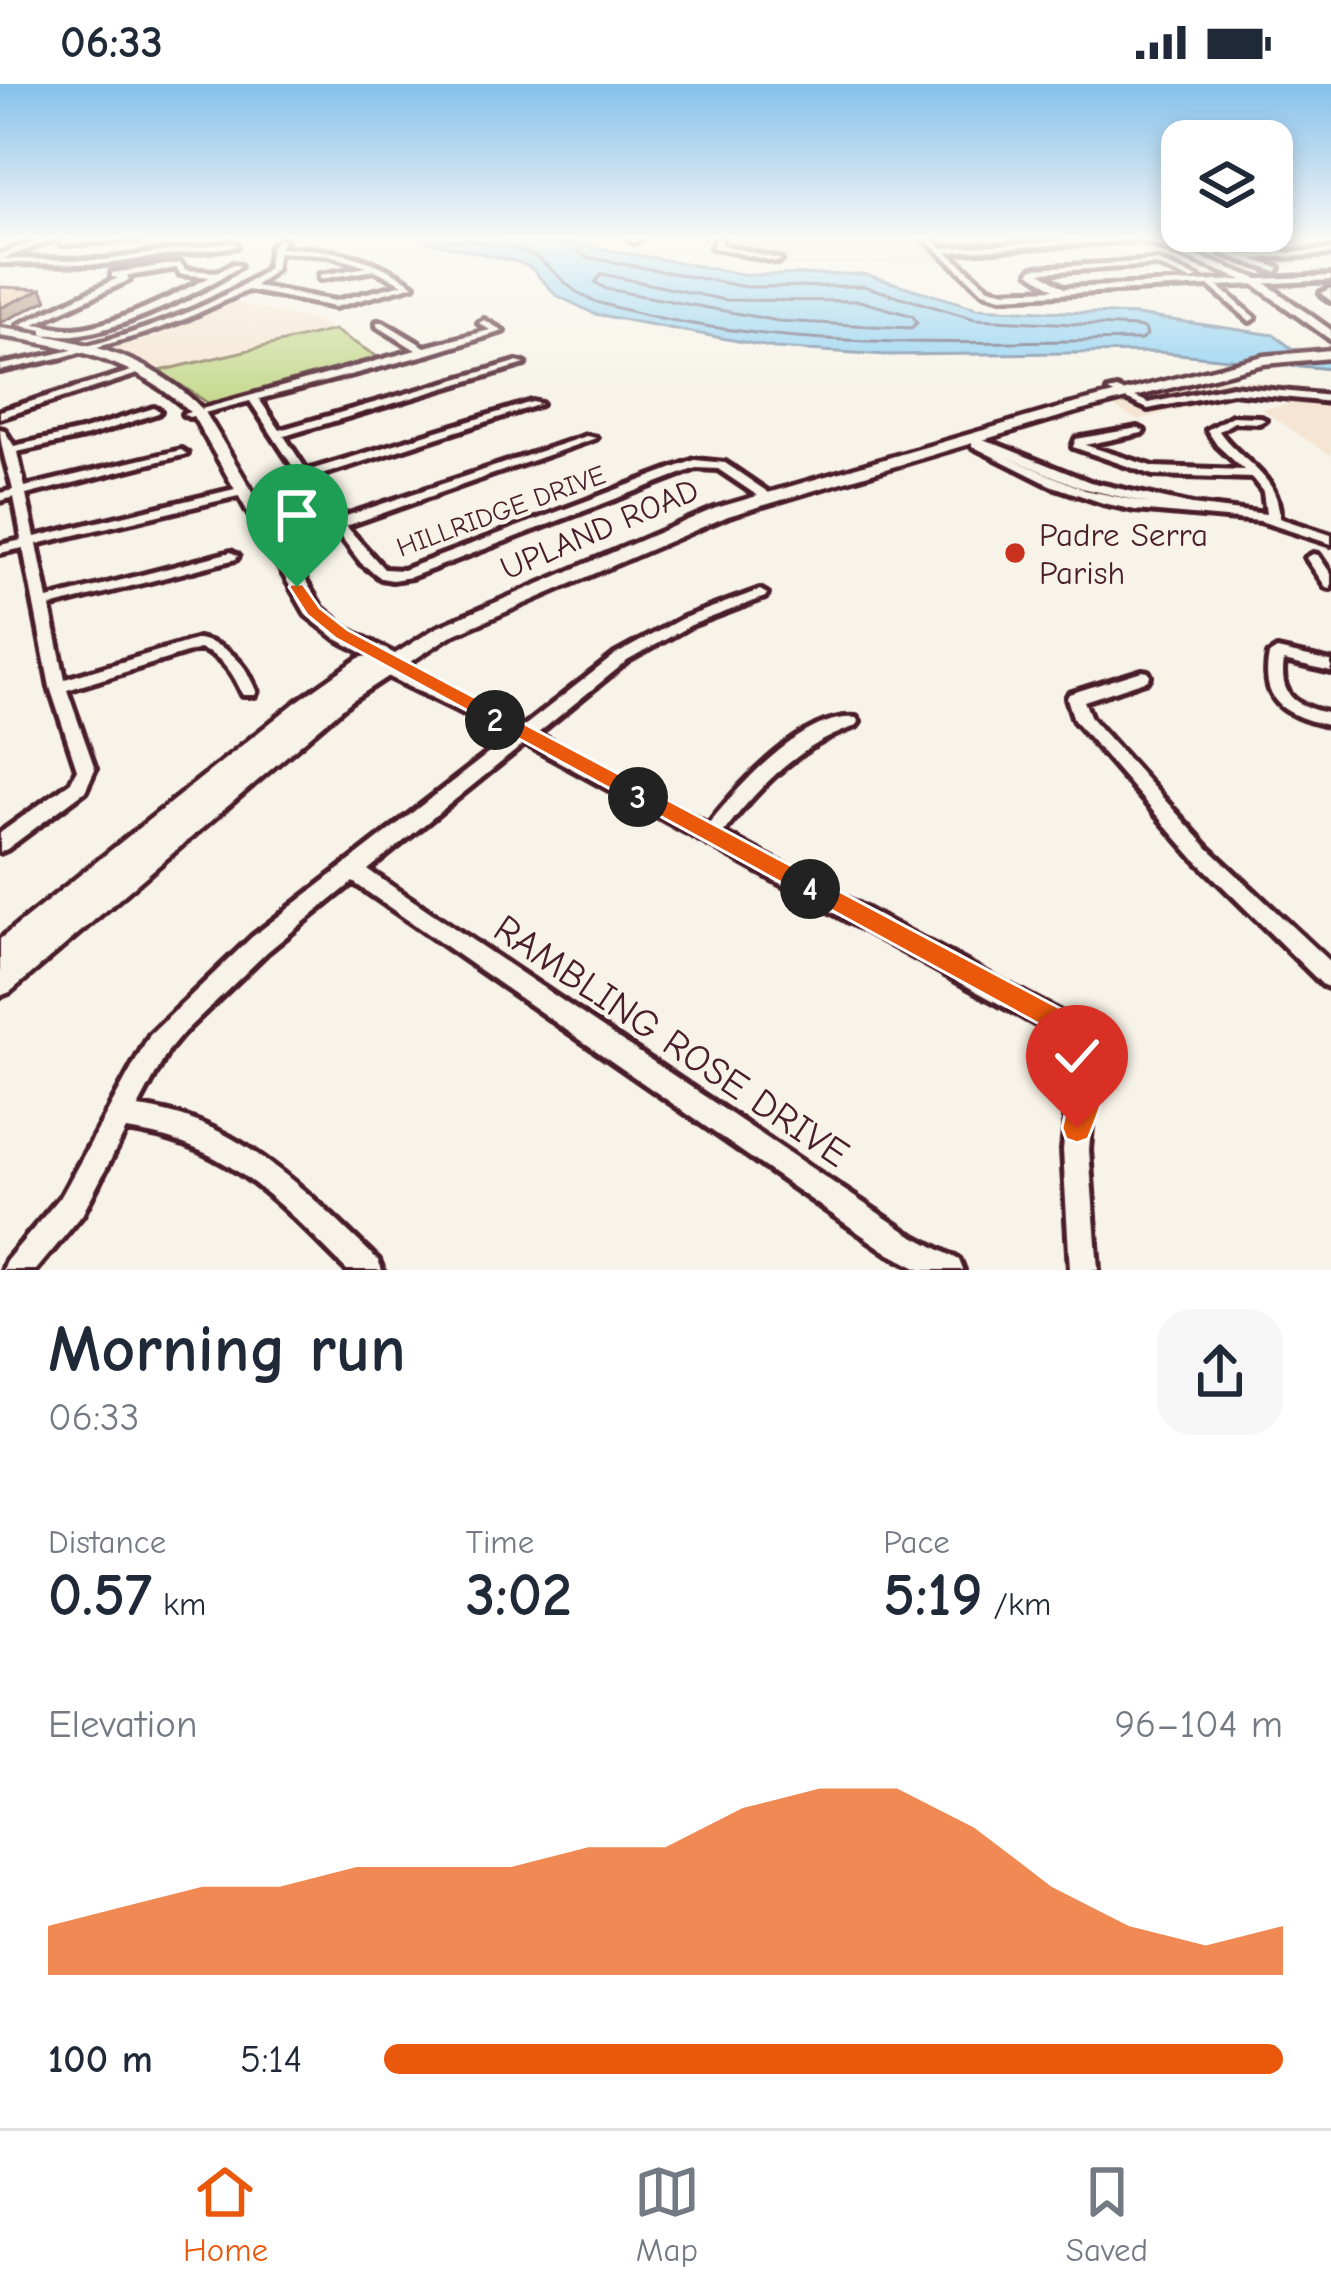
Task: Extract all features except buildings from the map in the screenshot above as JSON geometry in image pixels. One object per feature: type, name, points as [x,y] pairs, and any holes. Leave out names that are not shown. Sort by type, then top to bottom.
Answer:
[{"type":"main road","points":[[1282,294],[1331,332]]},
{"type":"main road","points":[[0,334],[84,350],[142,371],[194,413],[294,608],[322,634],[381,661]]},
{"type":"main road","name":"UPLAND ROAD","points":[[0,956],[303,708],[381,661],[500,605],[765,494],[1118,393],[1241,363],[1327,352]]},
{"type":"main road","name":"UPLAND ROAD","points":[[0,983],[381,661]]},
{"type":"street","points":[[92,294],[24,325],[72,333],[175,294]]},
{"type":"street","points":[[0,368],[84,350],[230,294]]},
{"type":"street","points":[[286,294],[335,304],[373,294]]},
{"type":"street","points":[[1151,294],[1158,301]]},
{"type":"street","points":[[1223,294],[1250,319]]},
{"type":"street","points":[[140,309],[173,317]]},
{"type":"street","points":[[194,413],[498,331],[484,323]]},
{"type":"street","points":[[380,324],[426,352]]},
{"type":"street","points":[[31,338],[53,329]]},
{"type":"street","points":[[278,434],[520,364]]},
{"type":"street","points":[[0,415],[142,371]]},
{"type":"street","points":[[1118,393],[1148,406],[1232,389],[1331,399]]},
{"type":"street","name":"HILLRIDGE DRIVE","points":[[253,398],[375,568],[393,576],[695,464],[721,466],[765,494]]},
{"type":"street","points":[[308,476],[536,404]]},
{"type":"street","points":[[11,449],[84,434],[154,411]]},
{"type":"street","points":[[1259,420],[1232,419],[1214,430],[1219,442],[1270,489],[1276,503],[1272,520]]},
{"type":"street","points":[[1138,431],[1079,441],[1078,447],[1153,471],[1255,474]]},
{"type":"street","points":[[0,432],[11,449],[58,687],[86,775],[0,844]]},
{"type":"street","points":[[340,523],[590,438]]},
{"type":"street","points":[[1192,509],[1141,507],[1080,492],[1029,474],[977,446],[978,440],[1099,489],[1272,520],[1331,541]]},
{"type":"street","points":[[0,497],[181,454]]},
{"type":"street","points":[[0,549],[237,492]]},
{"type":"street","points":[[41,605],[231,556]]},
{"type":"street","points":[[1313,558],[1331,584]]},
{"type":"street","points":[[17,1270],[72,1205],[159,1043],[260,944],[647,641],[760,594]]},
{"type":"street","points":[[58,687],[198,644],[219,650],[245,676],[249,691]]},
{"type":"street","points":[[1331,667],[1277,655],[1273,670],[1277,694],[1286,706],[1331,721]]},
{"type":"street","points":[[381,661],[435,695],[524,734],[1058,1021],[1081,1041],[1094,1079],[1080,1111],[1076,1150],[1084,1270]]},
{"type":"street","points":[[1142,676],[1075,698],[1083,720],[1201,853],[1331,978]]},
{"type":"street","points":[[710,836],[790,751],[815,734],[850,722]]},
{"type":"street","name":"RAMBLING ROSE DRIVE","points":[[353,871],[898,1243],[950,1270]]},
{"type":"street","points":[[119,1117],[175,1123],[231,1148],[256,1164],[368,1270]]},
{"type":"shaded area","points":[[228,301],[320,322],[334,330],[160,371],[105,349]]},
{"type":"shaded area","points":[[1208,380],[1250,380],[1331,395],[1331,456],[1261,409],[1288,405],[1277,396],[1237,394],[1138,420],[1112,406]]},
{"type":"green space","points":[[334,330],[381,359],[209,404],[160,371]]},
{"type":"water","points":[[931,294],[976,308],[1137,315],[1274,335],[1291,348],[1331,356],[1331,369],[1158,352],[886,355],[775,348],[595,314],[556,295]]},
{"type":"place","name":"Padre Serra Parish","points":[[1015,553]]},
{"type":"route","points":[[297,587],[314,612],[342,634],[1058,1021],[1081,1041],[1094,1068],[1093,1089],[1080,1111],[1077,1128]]}]
